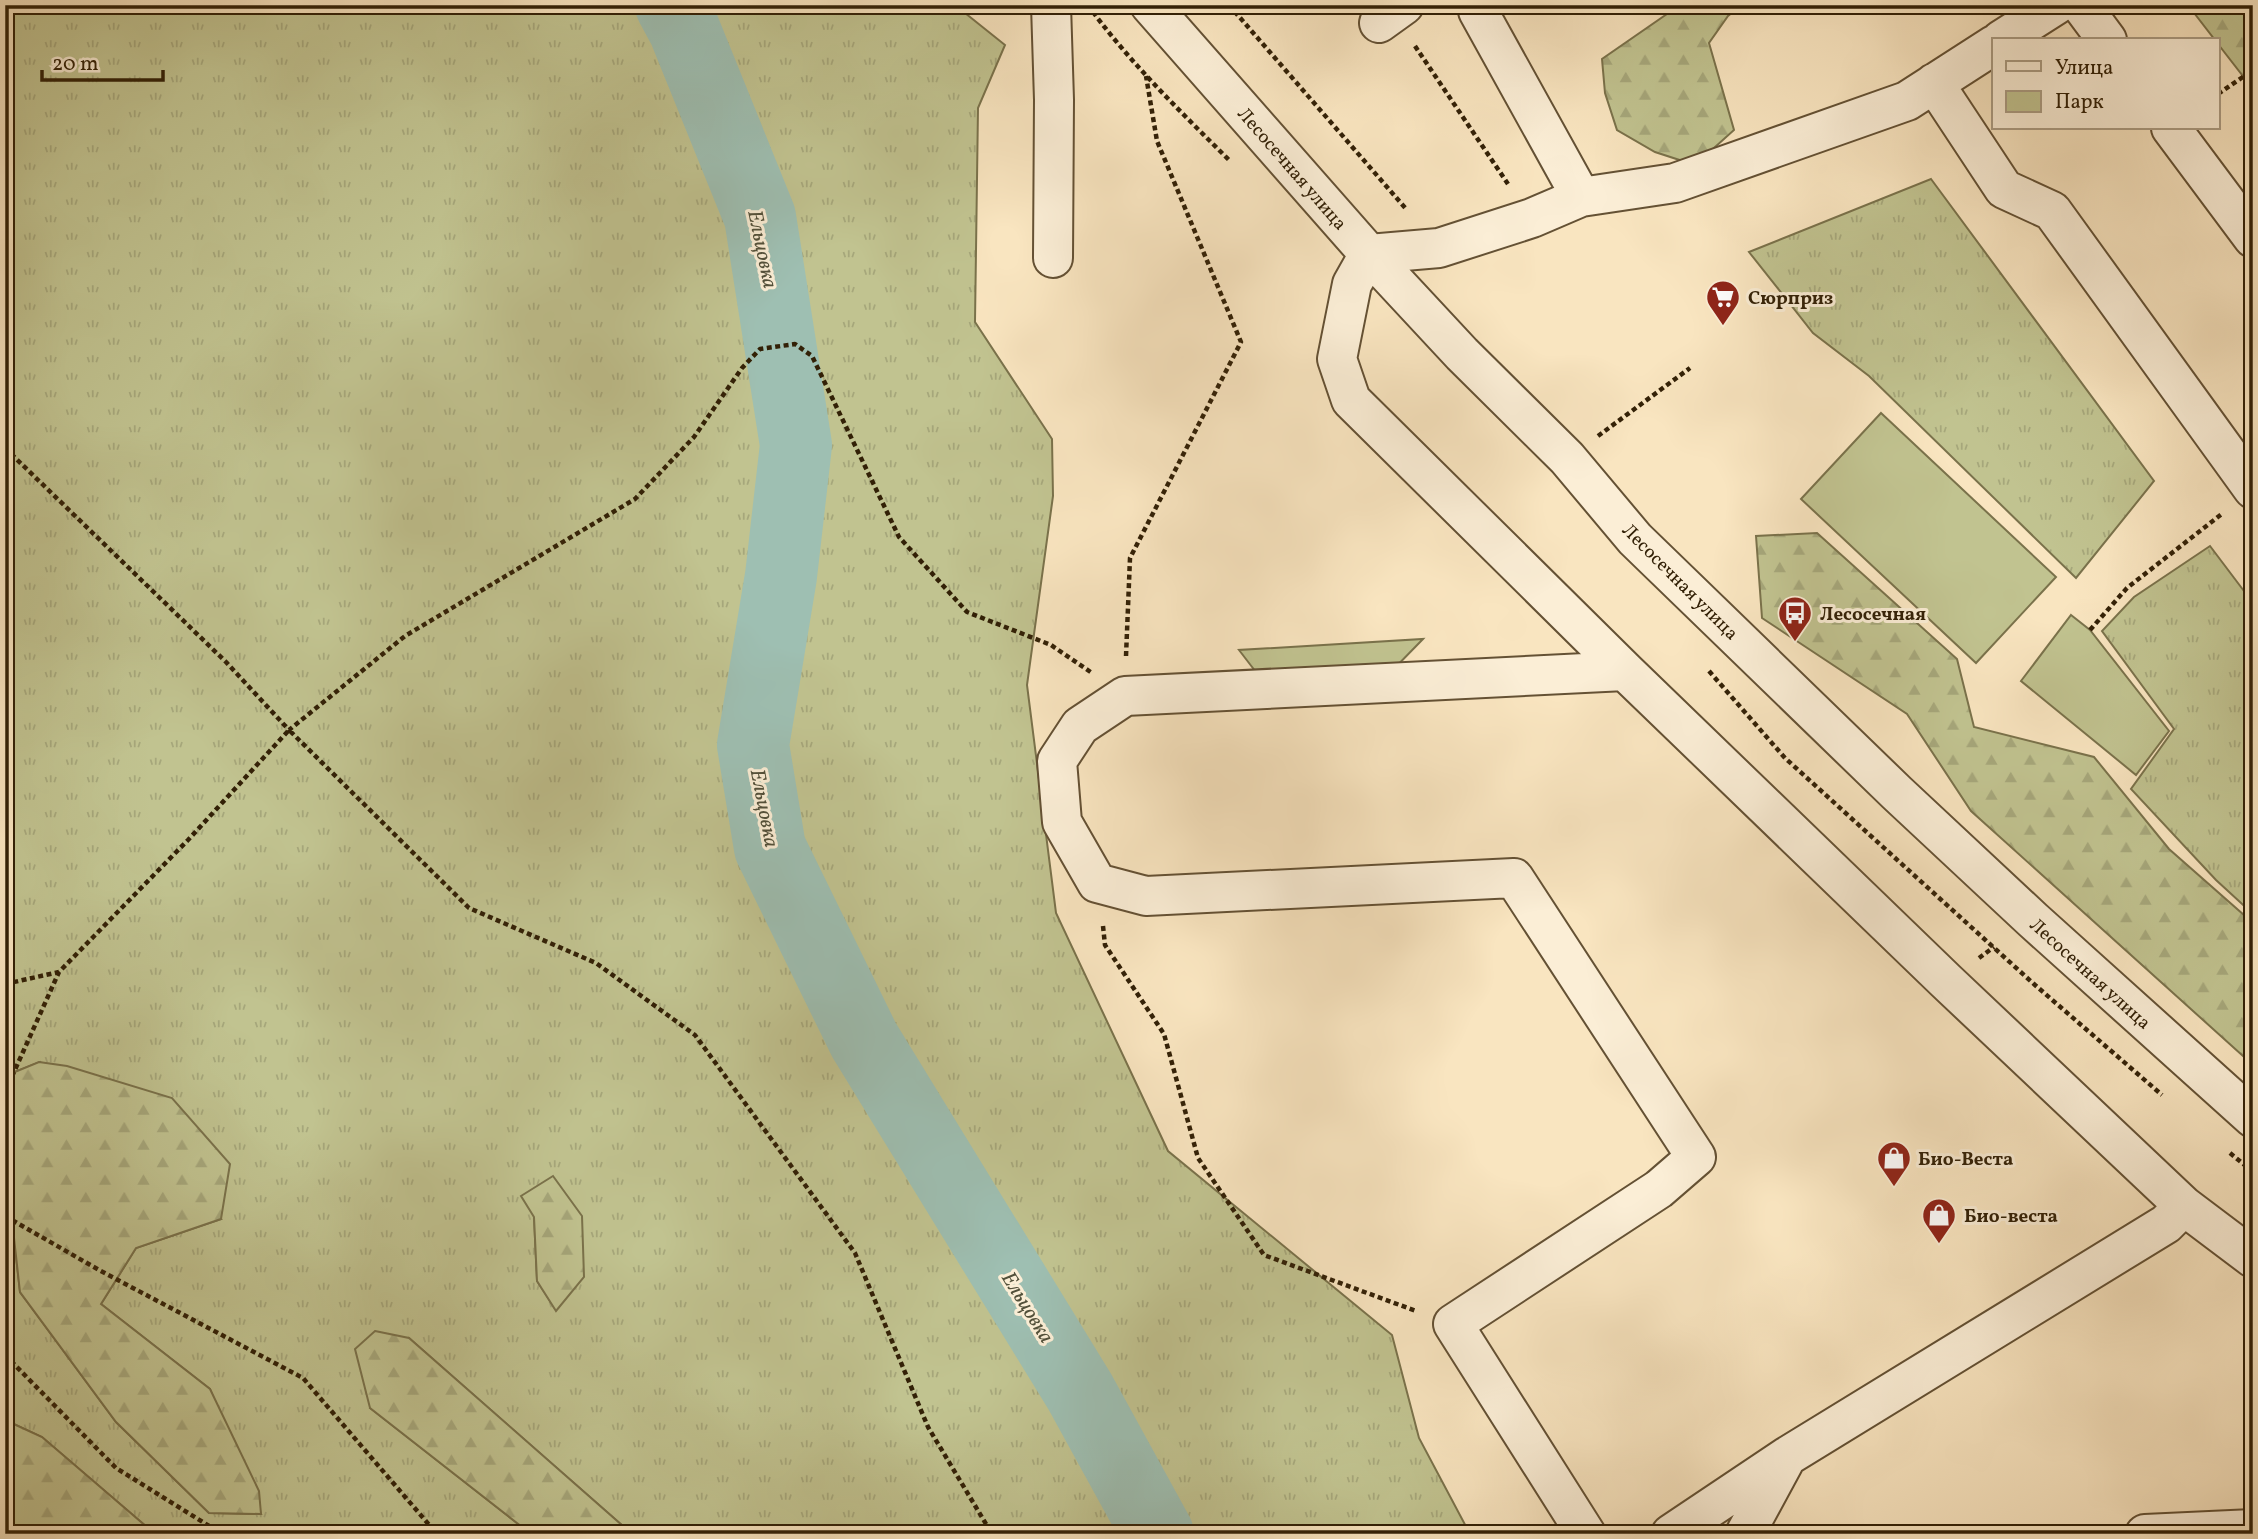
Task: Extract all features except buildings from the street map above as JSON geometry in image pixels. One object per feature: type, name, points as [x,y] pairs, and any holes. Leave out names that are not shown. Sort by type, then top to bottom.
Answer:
[{"type":"street","points":[[1051,5],[1054,258]]},
{"type":"street","name":"Лесосечная улица","points":[[1150,5],[1369,254],[1462,354],[1567,458],[1635,539],[1897,793],[2253,1118]]},
{"type":"street","points":[[2004,38],[2056,5]]},
{"type":"street","points":[[2081,5],[2106,38]]},
{"type":"street","points":[[1475,7],[1581,197]]},
{"type":"street","points":[[1992,46],[1907,101],[1675,183],[1581,197],[1532,218],[1439,248],[1369,254],[1352,284],[1337,359],[1351,400],[1625,671],[2184,1206],[2253,1258]]},
{"type":"street","points":[[1934,83],[2004,189],[2052,211],[2242,497]]},
{"type":"street","points":[[2172,130],[2253,238]]},
{"type":"street","points":[[1586,1534],[1453,1324],[1659,1189],[1696,1157],[1514,878],[1146,897],[1097,883],[1062,822],[1056,761],[1080,726],[1125,696],[1625,671]]},
{"type":"street","points":[[1671,1534],[1786,1457],[2166,1224],[2184,1206]]},
{"type":"street","points":[[1745,1534],[1786,1457]]},
{"type":"street","points":[[2145,1534],[2253,1530]]},
{"type":"path","points":[[1229,5],[1439,248]]},
{"type":"path","points":[[1391,14],[1532,218]]},
{"type":"path","points":[[2220,93],[2253,70]]},
{"type":"path","points":[[1125,696],[1130,558],[1241,342],[1157,141],[1146,76]]},
{"type":"path","points":[[5,1092],[59,972],[188,840],[289,730],[405,636],[635,499],[694,437],[741,368],[760,349],[795,344],[811,356],[899,537],[967,612],[1051,645],[1125,696]]},
{"type":"path","points":[[1567,458],[1690,368]]},
{"type":"path","points":[[5,448],[226,662],[289,730],[469,908],[596,963],[695,1035],[855,1253],[928,1427],[992,1534]]},
{"type":"path","points":[[2090,630],[2127,588],[2242,497]]},
{"type":"path","points":[[1097,883],[1105,945],[1164,1034],[1198,1158],[1264,1255],[1453,1324]]},
{"type":"path","points":[[1947,981],[2033,920]]},
{"type":"path","points":[[5,984],[59,972]]},
{"type":"path","points":[[5,1216],[99,1270],[303,1378],[437,1534]]},
{"type":"path","points":[[5,1355],[116,1468],[222,1534]]},
{"type":"green space","points":[[5,5],[955,5],[1005,45],[978,108],[975,322],[1052,439],[1053,496],[1027,685],[1056,913],[1168,1151],[1392,1335],[1419,1438],[1470,1534],[632,1534],[409,1338],[370,1408],[531,1534],[155,1534],[42,1437],[5,1420],[5,1191],[9,1193],[20,1292],[116,1422],[209,1513],[261,1514],[210,1389],[101,1304],[136,1248],[221,1219],[40,1062],[5,1076]],"holes":[[[534,1217],[556,1310],[537,1281]]]},
{"type":"green space","points":[[1680,5],[1742,5],[1728,16],[1709,43],[1734,130],[1695,165],[1655,152],[1617,130],[1605,93],[1602,59]]},
{"type":"green space","points":[[2188,5],[2253,5],[2253,89],[2220,47],[2220,38],[2213,38]]},
{"type":"green space","points":[[1931,179],[2154,481],[2076,578],[1869,376],[1813,333],[1749,252]]},
{"type":"green space","points":[[1881,413],[2056,577],[1976,663],[1801,499]]},
{"type":"green space","points":[[1817,533],[1957,659],[1974,727],[2094,757],[2169,849],[2253,923],[2253,1065],[1971,811],[1907,714],[1762,618],[1756,536]]},
{"type":"green space","points":[[2210,546],[2253,603],[2253,914],[2216,880],[2131,789],[2174,729],[2102,631],[2134,597]]},
{"type":"green space","points":[[2071,615],[2090,630],[2169,731],[2136,775],[2021,681]]},
{"type":"green space","points":[[1423,639],[1383,680],[1269,689],[1239,650]]},
{"type":"green space","points":[[39,1062],[67,1066],[172,1098],[230,1164],[221,1219],[136,1248],[101,1304],[210,1389],[259,1491],[261,1514],[209,1513],[116,1422],[20,1292],[9,1193],[5,1191],[5,1076]]},
{"type":"green space","points":[[553,1176],[582,1216],[584,1277],[556,1311],[537,1281],[534,1217],[521,1196]]},
{"type":"green space","points":[[375,1331],[409,1338],[632,1534],[531,1534],[370,1408],[355,1349]]},
{"type":"green space","points":[[5,1420],[42,1437],[155,1534],[5,1534]]},
{"type":"waterway","name":"Ельцовка","points":[[671,5],[684,29],[760,217],[796,445],[781,576],[753,745],[770,848],[864,1040],[1080,1392],[1158,1534]]},
{"type":"place","name":"Сюрприз","points":[[1723,327]]},
{"type":"place","name":"Лесосечная","points":[[1795,643]]},
{"type":"place","name":"Био-Веста","points":[[1894,1188]]},
{"type":"place","name":"Био-веста","points":[[1939,1245]]}]
